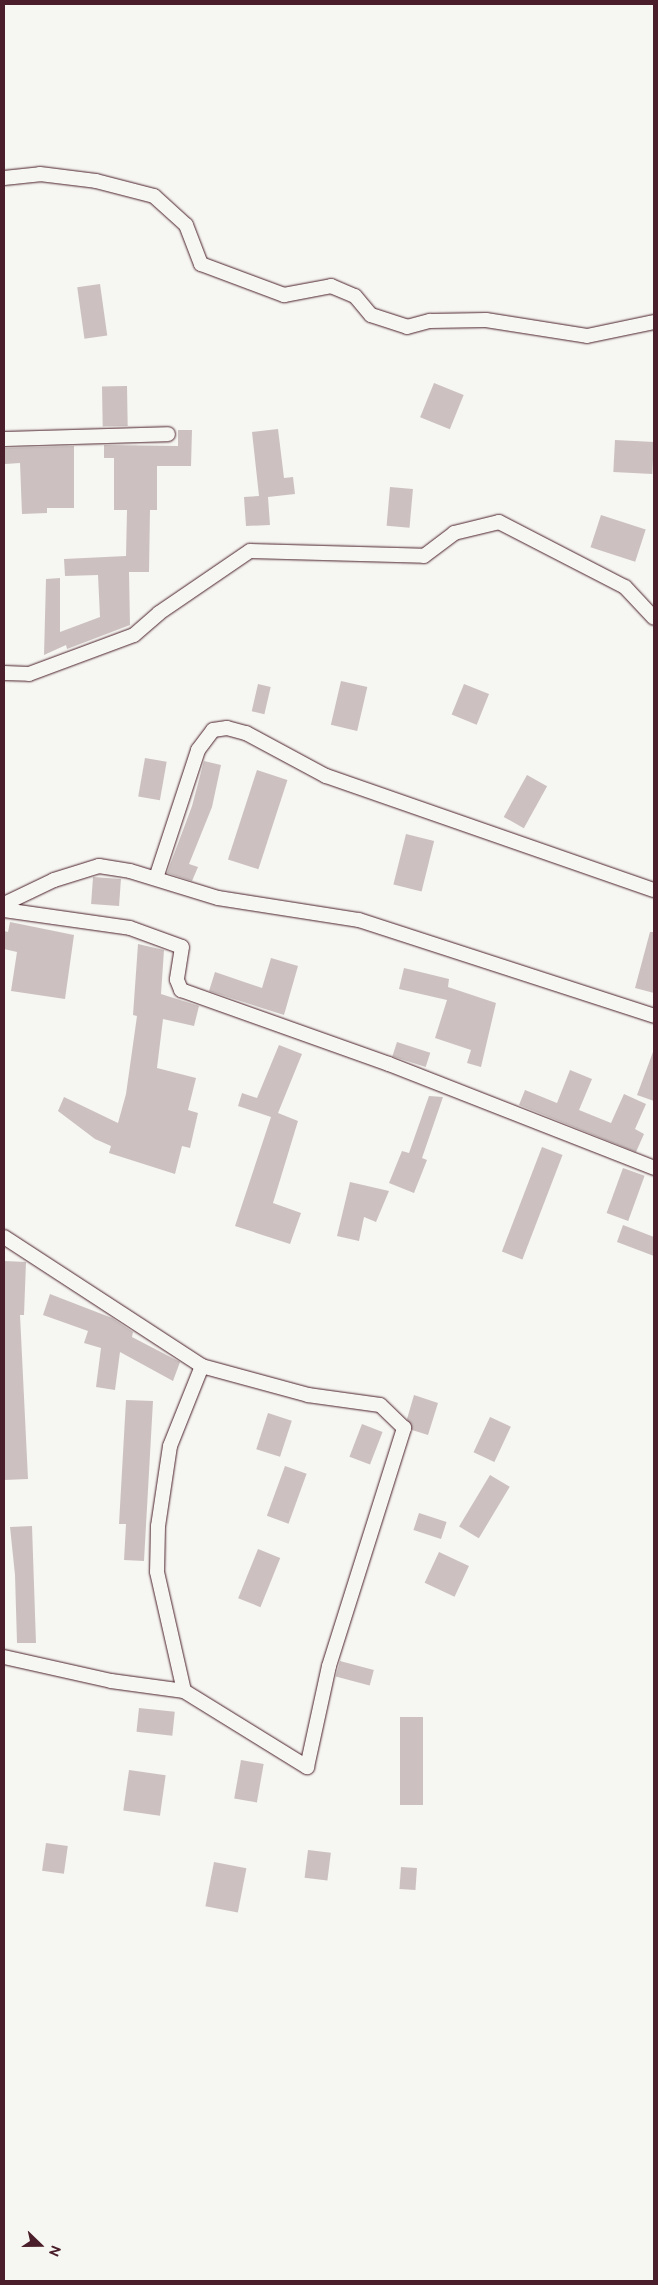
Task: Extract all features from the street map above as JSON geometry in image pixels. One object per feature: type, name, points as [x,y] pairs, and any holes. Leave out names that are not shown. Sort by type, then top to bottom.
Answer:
[{"type":"street","points":[[4,178],[40,174],[96,181],[154,196],[186,225],[201,264],[284,295],[331,286],[355,296],[371,315],[407,327],[430,321],[486,320],[587,336],[654,322]]},
{"type":"street","points":[[4,439],[168,434]]},
{"type":"street","points":[[4,673],[29,674],[134,635],[160,613],[250,551],[424,556],[454,533],[499,522],[625,587],[654,618]]},
{"type":"street","points":[[156,878],[198,750],[213,730],[227,728],[246,733],[326,776],[654,890]]},
{"type":"street","points":[[4,904],[54,880],[99,866],[156,878],[218,898],[359,920],[654,1016]]},
{"type":"street","points":[[4,910],[130,928],[182,947],[176,980],[181,990],[389,1064],[654,1168]]},
{"type":"street","points":[[4,1237],[202,1366],[308,1395],[380,1405],[404,1428],[329,1666],[307,1767],[184,1691],[111,1681],[4,1657]]},
{"type":"street","points":[[184,1691],[157,1572],[158,1526],[170,1446],[202,1366]]},
{"type":"building","points":[[100,284],[107,335],[84,339],[77,287]]},
{"type":"building","points":[[434,383],[464,395],[450,429],[420,417]]},
{"type":"building","points":[[102,386],[127,386],[128,426],[103,426]]},
{"type":"building","points":[[278,429],[284,478],[293,477],[295,494],[268,497],[270,525],[246,526],[244,497],[259,496],[252,432]]},
{"type":"building","points":[[178,430],[192,430],[191,466],[157,466],[157,510],[150,510],[149,572],[129,572],[130,625],[67,649],[66,645],[44,655],[46,579],[60,578],[60,632],[100,617],[98,575],[65,576],[64,559],[126,556],[127,510],[114,510],[114,458],[104,458],[104,445],[178,446]]},
{"type":"building","points":[[615,440],[654,442],[652,474],[613,472]]},
{"type":"building","points":[[74,446],[74,508],[47,508],[47,513],[22,514],[20,463],[5,464],[5,448]]},
{"type":"building","points":[[390,487],[413,489],[410,528],[387,526]]},
{"type":"building","points":[[601,515],[646,530],[635,562],[590,547]]},
{"type":"building","points":[[341,681],[367,687],[357,731],[331,725]]},
{"type":"building","points":[[258,684],[271,687],[264,714],[252,711]]},
{"type":"building","points":[[464,684],[489,694],[477,725],[452,715]]},
{"type":"building","points":[[145,758],[167,762],[160,800],[138,796]]},
{"type":"building","points":[[204,761],[221,765],[212,807],[189,864],[198,867],[192,881],[167,873],[192,806]]},
{"type":"building","points":[[257,770],[287,780],[258,869],[228,859]]},
{"type":"building","points":[[527,775],[547,786],[524,828],[504,817]]},
{"type":"building","points":[[406,834],[434,841],[422,891],[393,884]]},
{"type":"building","points":[[93,877],[121,879],[119,906],[91,904]]},
{"type":"building","points":[[10,922],[74,935],[65,999],[11,991],[17,952],[4,949],[4,931],[8,932]]},
{"type":"building","points":[[650,932],[654,932],[654,993],[635,988]]},
{"type":"building","points":[[138,944],[164,950],[161,994],[199,1006],[194,1026],[163,1019],[157,1068],[196,1078],[188,1110],[198,1113],[190,1148],[182,1146],[175,1174],[109,1153],[111,1146],[95,1139],[58,1111],[64,1097],[118,1123],[126,1094],[137,1016],[133,1015]]},
{"type":"building","points":[[271,958],[298,966],[284,1015],[209,991],[215,972],[262,988]]},
{"type":"building","points":[[404,968],[449,979],[448,987],[496,1003],[481,1067],[467,1063],[471,1050],[435,1038],[447,1000],[399,989]]},
{"type":"building","points":[[397,1042],[430,1053],[426,1067],[392,1056]]},
{"type":"building","points":[[279,1045],[302,1054],[278,1113],[298,1121],[273,1203],[301,1213],[290,1244],[235,1226],[271,1117],[238,1106],[242,1093],[257,1098]]},
{"type":"building","points":[[654,1052],[654,1101],[637,1095]]},
{"type":"building","points":[[570,1070],[592,1079],[579,1110],[611,1123],[624,1094],[646,1104],[635,1129],[644,1134],[636,1152],[519,1105],[525,1090],[557,1103]]},
{"type":"building","points":[[429,1096],[443,1097],[422,1158],[427,1160],[414,1193],[389,1183],[402,1151],[409,1153]]},
{"type":"building","points":[[542,1147],[563,1155],[522,1259],[502,1252]]},
{"type":"building","points":[[623,1168],[645,1176],[628,1221],[607,1213]]},
{"type":"building","points":[[350,1182],[389,1191],[376,1222],[364,1217],[359,1241],[337,1236]]},
{"type":"building","points":[[623,1225],[654,1237],[654,1256],[617,1242]]},
{"type":"building","points":[[4,1261],[26,1262],[24,1315],[20,1315],[28,1479],[4,1480]]},
{"type":"building","points":[[50,1294],[112,1318],[133,1332],[132,1337],[180,1362],[173,1381],[120,1352],[115,1390],[96,1387],[101,1348],[84,1343],[88,1331],[43,1315]]},
{"type":"building","points":[[414,1395],[438,1403],[428,1435],[412,1430],[407,1419]]},
{"type":"building","points":[[126,1400],[153,1401],[144,1561],[124,1560],[126,1524],[119,1524]]},
{"type":"building","points":[[268,1413],[292,1421],[280,1457],[256,1449]]},
{"type":"building","points":[[490,1417],[511,1427],[494,1462],[474,1452]]},
{"type":"building","points":[[362,1424],[383,1432],[370,1465],[349,1457]]},
{"type":"building","points":[[285,1466],[307,1474],[288,1524],[267,1516]]},
{"type":"building","points":[[490,1475],[510,1487],[479,1538],[459,1526]]},
{"type":"building","points":[[419,1513],[447,1522],[441,1539],[413,1530]]},
{"type":"building","points":[[32,1526],[36,1643],[17,1643],[15,1575],[10,1527]]},
{"type":"building","points":[[258,1549],[280,1558],[260,1607],[238,1598]]},
{"type":"building","points":[[439,1552],[469,1566],[455,1597],[425,1583]]},
{"type":"building","points":[[340,1661],[374,1670],[370,1686],[336,1676]]},
{"type":"building","points":[[139,1708],[175,1712],[172,1736],[136,1732]]},
{"type":"building","points":[[400,1717],[423,1717],[423,1805],[400,1805]]},
{"type":"building","points":[[241,1760],[264,1764],[257,1802],[234,1798]]},
{"type":"building","points":[[129,1770],[166,1775],[160,1816],[123,1811]]},
{"type":"building","points":[[46,1843],[68,1846],[64,1874],[42,1871]]},
{"type":"building","points":[[308,1850],[331,1853],[327,1881],[305,1878]]},
{"type":"building","points":[[214,1862],[246,1868],[238,1912],[205,1906]]},
{"type":"building","points":[[401,1867],[417,1868],[415,1890],[399,1889]]}]
